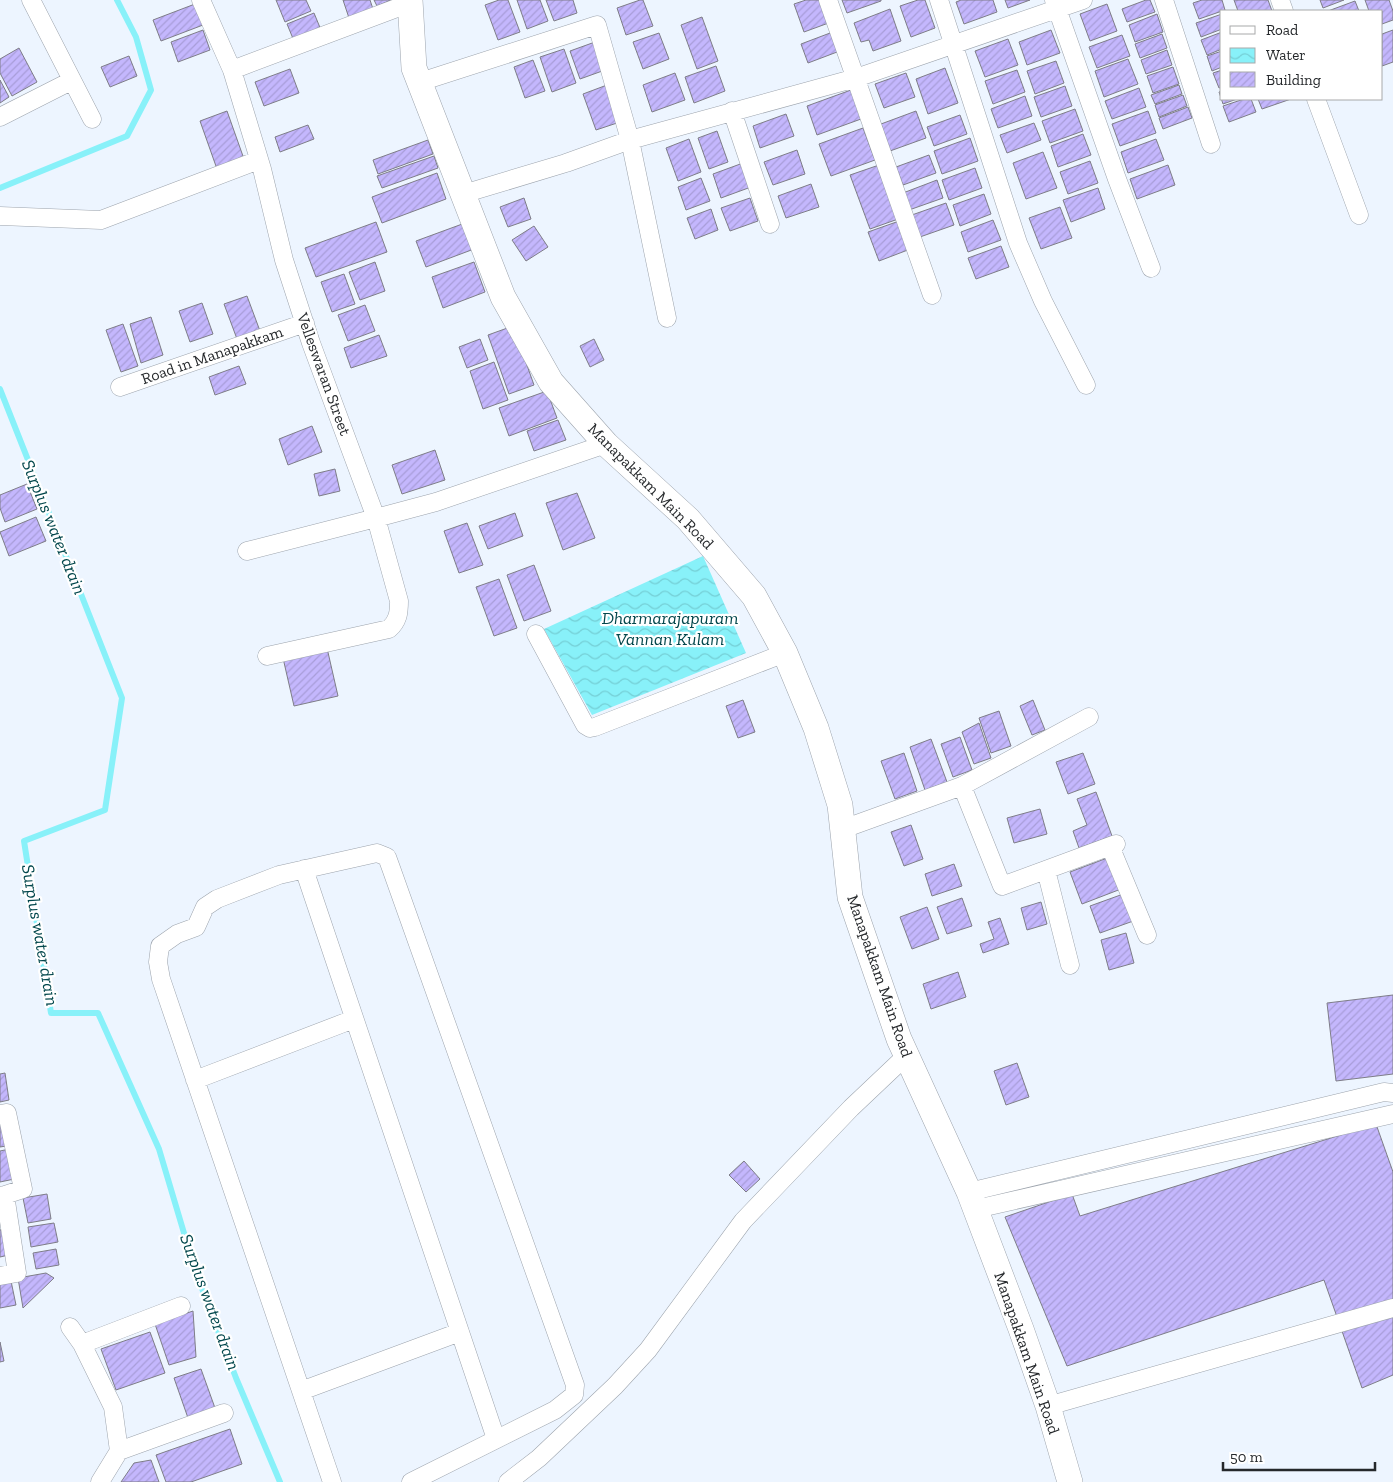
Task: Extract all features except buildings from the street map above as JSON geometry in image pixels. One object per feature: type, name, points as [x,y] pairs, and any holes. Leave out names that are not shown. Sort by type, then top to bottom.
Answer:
[{"type":"main road","name":"Manapakkam Main Road","points":[[410,1],[414,68],[503,297],[546,374],[606,444],[688,519],[754,596],[785,652],[816,728],[840,805],[850,897],[899,1039],[972,1201],[1021,1329],[1048,1406],[1070,1482]]},
{"type":"street","points":[[32,0],[92,119]]},
{"type":"street","name":"Velleswaran Street","points":[[201,0],[232,70],[259,160],[284,260],[304,323],[376,518],[399,601],[399,614],[395,624],[389,629],[267,656]]},
{"type":"street","points":[[828,0],[932,295]]},
{"type":"street","points":[[939,0],[1018,243],[1043,301],[1086,385]]},
{"type":"street","points":[[463,194],[566,163],[630,140],[856,78],[953,44],[1055,4],[1083,0]]},
{"type":"street","points":[[1164,0],[1212,144]]},
{"type":"street","points":[[232,70],[410,1]]},
{"type":"street","points":[[1055,4],[1117,179],[1151,268]]},
{"type":"street","points":[[420,82],[596,25],[630,140],[667,318]]},
{"type":"street","points":[[0,117],[71,80]]},
{"type":"street","points":[[1316,100],[1359,215]]},
{"type":"street","points":[[732,111],[770,224]]},
{"type":"street","points":[[0,216],[101,220],[259,160]]},
{"type":"street","name":"Road in Manapakkam","points":[[120,387],[175,366],[304,323]]},
{"type":"street","points":[[247,551],[436,502],[606,444]]},
{"type":"street","points":[[536,634],[585,724],[590,728],[785,652]]},
{"type":"street","points":[[843,828],[962,786],[1089,717]]},
{"type":"street","points":[[962,786],[1002,886],[1113,845],[1147,935]]},
{"type":"street","points":[[332,1482],[161,979],[158,962],[160,946],[177,934],[196,927],[205,907],[217,899],[278,875],[377,853],[387,857],[576,1385],[574,1395],[555,1410],[410,1482]]},
{"type":"street","points":[[304,869],[496,1439]]},
{"type":"street","points":[[1046,870],[1070,965]]},
{"type":"street","points":[[195,1080],[354,1019]]},
{"type":"street","points":[[508,1482],[539,1458],[615,1386],[648,1350],[743,1221],[851,1108],[907,1055]]},
{"type":"street","points":[[972,1201],[1384,1092],[1393,1094]]},
{"type":"street","points":[[0,1114],[7,1113],[23,1189],[3,1195],[17,1273],[0,1276]]},
{"type":"street","points":[[972,1201],[1393,1114]]},
{"type":"street","points":[[82,1344],[181,1306]]},
{"type":"street","points":[[1048,1406],[1393,1308]]},
{"type":"street","points":[[70,1328],[82,1344],[112,1407],[119,1451]]},
{"type":"street","points":[[301,1392],[460,1332]]},
{"type":"street","points":[[100,1482],[119,1451],[224,1413]]},
{"type":"water","name":"Dharmarajapuram Vannan Kulam","points":[[703,556],[746,653],[592,715],[544,629]]},
{"type":"waterway","name":"Surplus water drain","points":[[0,188],[127,136],[151,90],[136,37],[117,0]]},
{"type":"waterway","name":"Surplus water drain","points":[[0,389],[122,698],[105,810],[24,841],[51,1013],[98,1013],[159,1149],[195,1270],[236,1378],[280,1482]]}]
